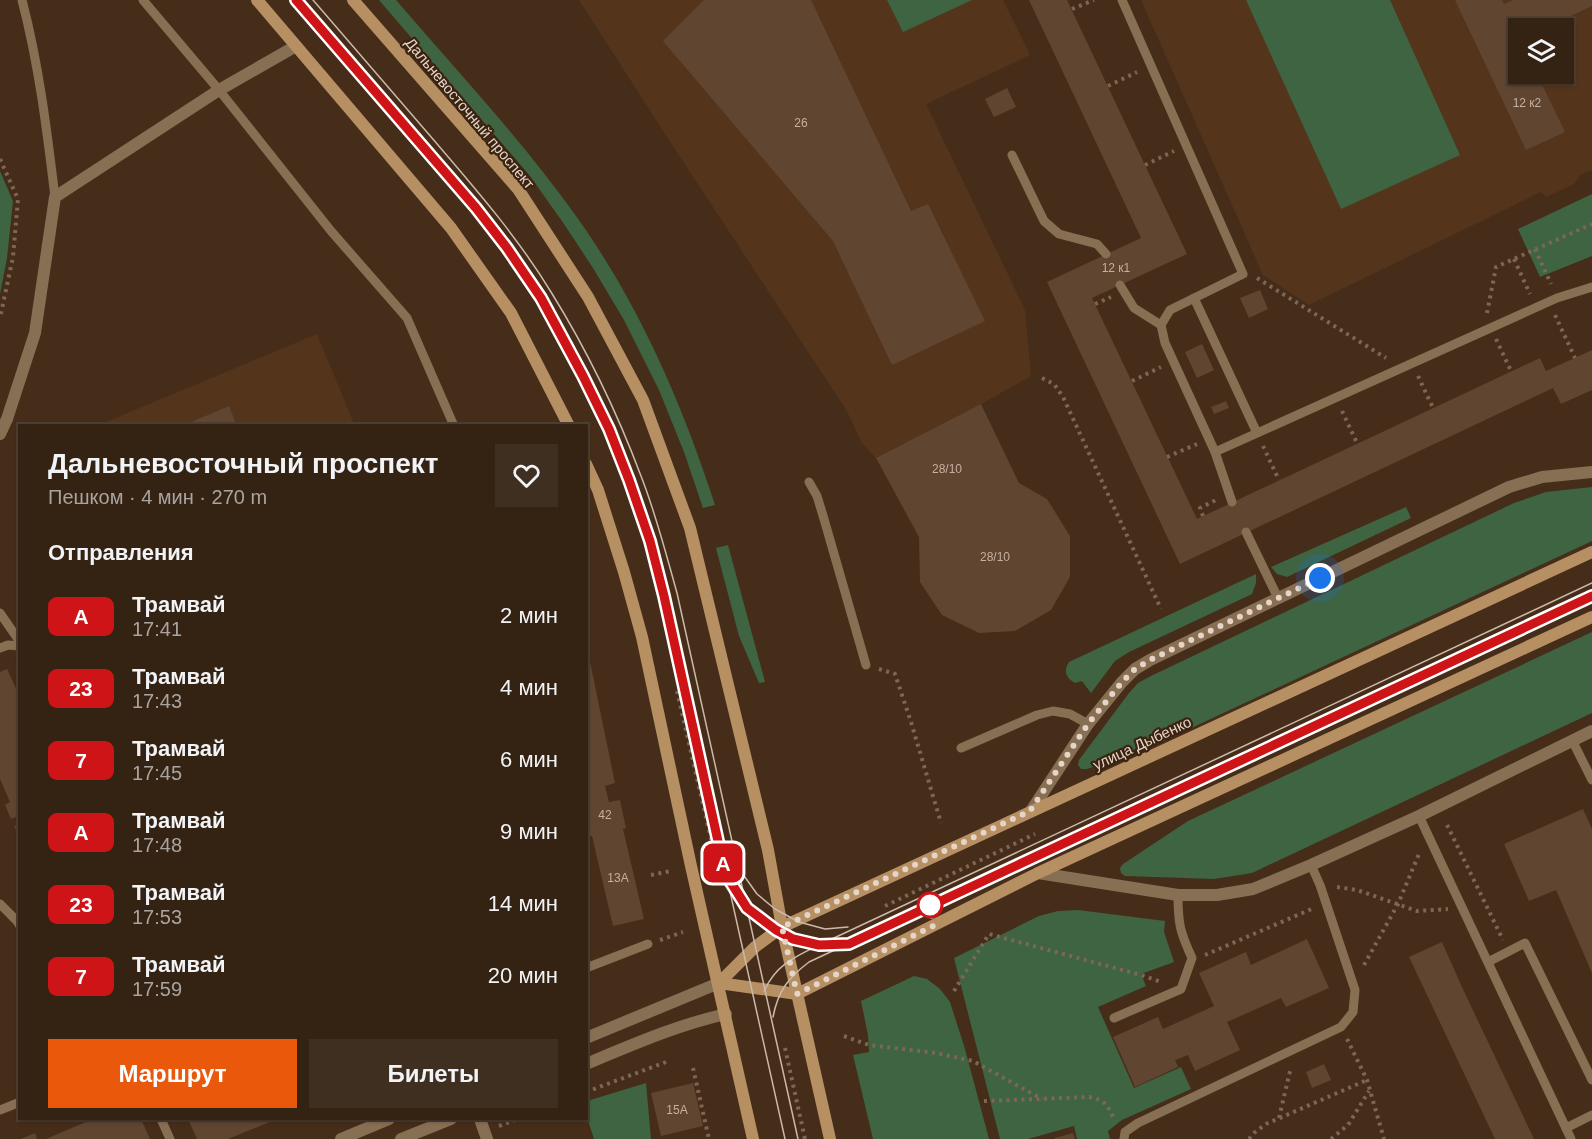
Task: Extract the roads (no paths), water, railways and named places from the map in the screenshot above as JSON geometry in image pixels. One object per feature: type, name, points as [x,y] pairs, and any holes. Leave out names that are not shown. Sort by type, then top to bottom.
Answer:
[{"type":"main road","points":[[257,0],[452,228],[511,312],[568,424]]},
{"type":"main road","name":"Дальневосточный проспект","points":[[353,0],[518,189],[588,297],[643,400],[690,528],[768,850],[782,927],[830,1139]]},
{"type":"main road","points":[[588,468],[598,490],[642,637],[753,1139]]},
{"type":"main road","name":"улица Дыбенко","points":[[719,983],[755,947],[782,927],[1592,552]]},
{"type":"main road","points":[[719,983],[797,994],[1038,873],[1592,617]]},
{"type":"street","points":[[0,434],[35,333],[55,197],[219,90],[296,46]]},
{"type":"street","points":[[1030,811],[1088,724],[1135,669],[1509,487],[1542,477],[1592,472]]},
{"type":"street","points":[[1038,873],[1178,895],[1217,895],[1253,889],[1419,816],[1592,731]]},
{"type":"street","name":"улица Дыбенко","points":[[588,1037],[719,983]]},
{"type":"street","points":[[588,1063],[658,1035],[726,1014]]},
{"type":"street","points":[[340,1139],[387,1120]]},
{"type":"street","points":[[401,1139],[448,1120]]},
{"type":"street","points":[[480,1120],[487,1139]]},
{"type":"lane","points":[[22,0],[42,93],[55,197]]},
{"type":"lane","points":[[143,0],[219,90],[331,231],[407,318],[453,424]]},
{"type":"lane","points":[[1122,0],[1243,274],[1170,310],[1161,325],[1173,362],[1215,452],[1230,498]]},
{"type":"lane","points":[[1012,155],[1044,221],[1059,234],[1097,244],[1106,254]]},
{"type":"lane","points":[[1120,285],[1134,308],[1161,325]]},
{"type":"lane","points":[[1215,452],[1553,300],[1592,287]]},
{"type":"lane","points":[[1194,298],[1257,433]]},
{"type":"lane","points":[[809,482],[817,496],[866,665]]},
{"type":"lane","points":[[1246,532],[1278,598]]},
{"type":"lane","points":[[0,613],[18,641]]},
{"type":"lane","points":[[0,648],[18,644]]},
{"type":"lane","points":[[961,748],[1037,715],[1053,711],[1070,714],[1088,724]]},
{"type":"lane","points":[[1573,742],[1592,780]]},
{"type":"lane","points":[[1419,816],[1571,1139]]},
{"type":"lane","points":[[1124,1136],[1138,1123],[1341,1027],[1353,1012],[1355,990],[1320,885],[1311,865]]},
{"type":"lane","points":[[1114,1018],[1181,989],[1192,958],[1181,933],[1178,895]]},
{"type":"lane","points":[[0,904],[18,923]]},
{"type":"lane","points":[[1488,962],[1525,943],[1592,1080]]},
{"type":"lane","points":[[588,967],[648,944]]},
{"type":"lane","points":[[0,1110],[18,1103]]},
{"type":"lane","points":[[1566,1128],[1592,1115]]},
{"type":"lane","points":[[161,1120],[170,1139]]},
{"type":"tram line","points":[[296,0],[476,208],[507,248],[541,298],[609,429],[650,541],[664,595],[785,1139]]},
{"type":"tram line","name":"А","points":[[296,0],[476,208],[507,248],[541,298],[583,376],[609,429],[650,541],[725,873],[747,908],[776,930],[793,939],[819,945],[849,944],[1592,596]]},
{"type":"tram line","points":[[313,0],[464,175],[524,251],[577,336],[622,428],[651,505],[677,593],[798,1139]]},
{"type":"tram line","points":[[764,991],[780,968],[810,949],[1592,583]]},
{"type":"tram line","points":[[773,1017],[781,992],[795,974],[809,962],[1592,596]]},
{"type":"tram line","points":[[742,873],[757,894],[775,909],[799,922],[825,929],[848,927]]},
{"type":"tram line","points":[[746,906],[762,921],[780,932],[800,940],[821,944]]}]
